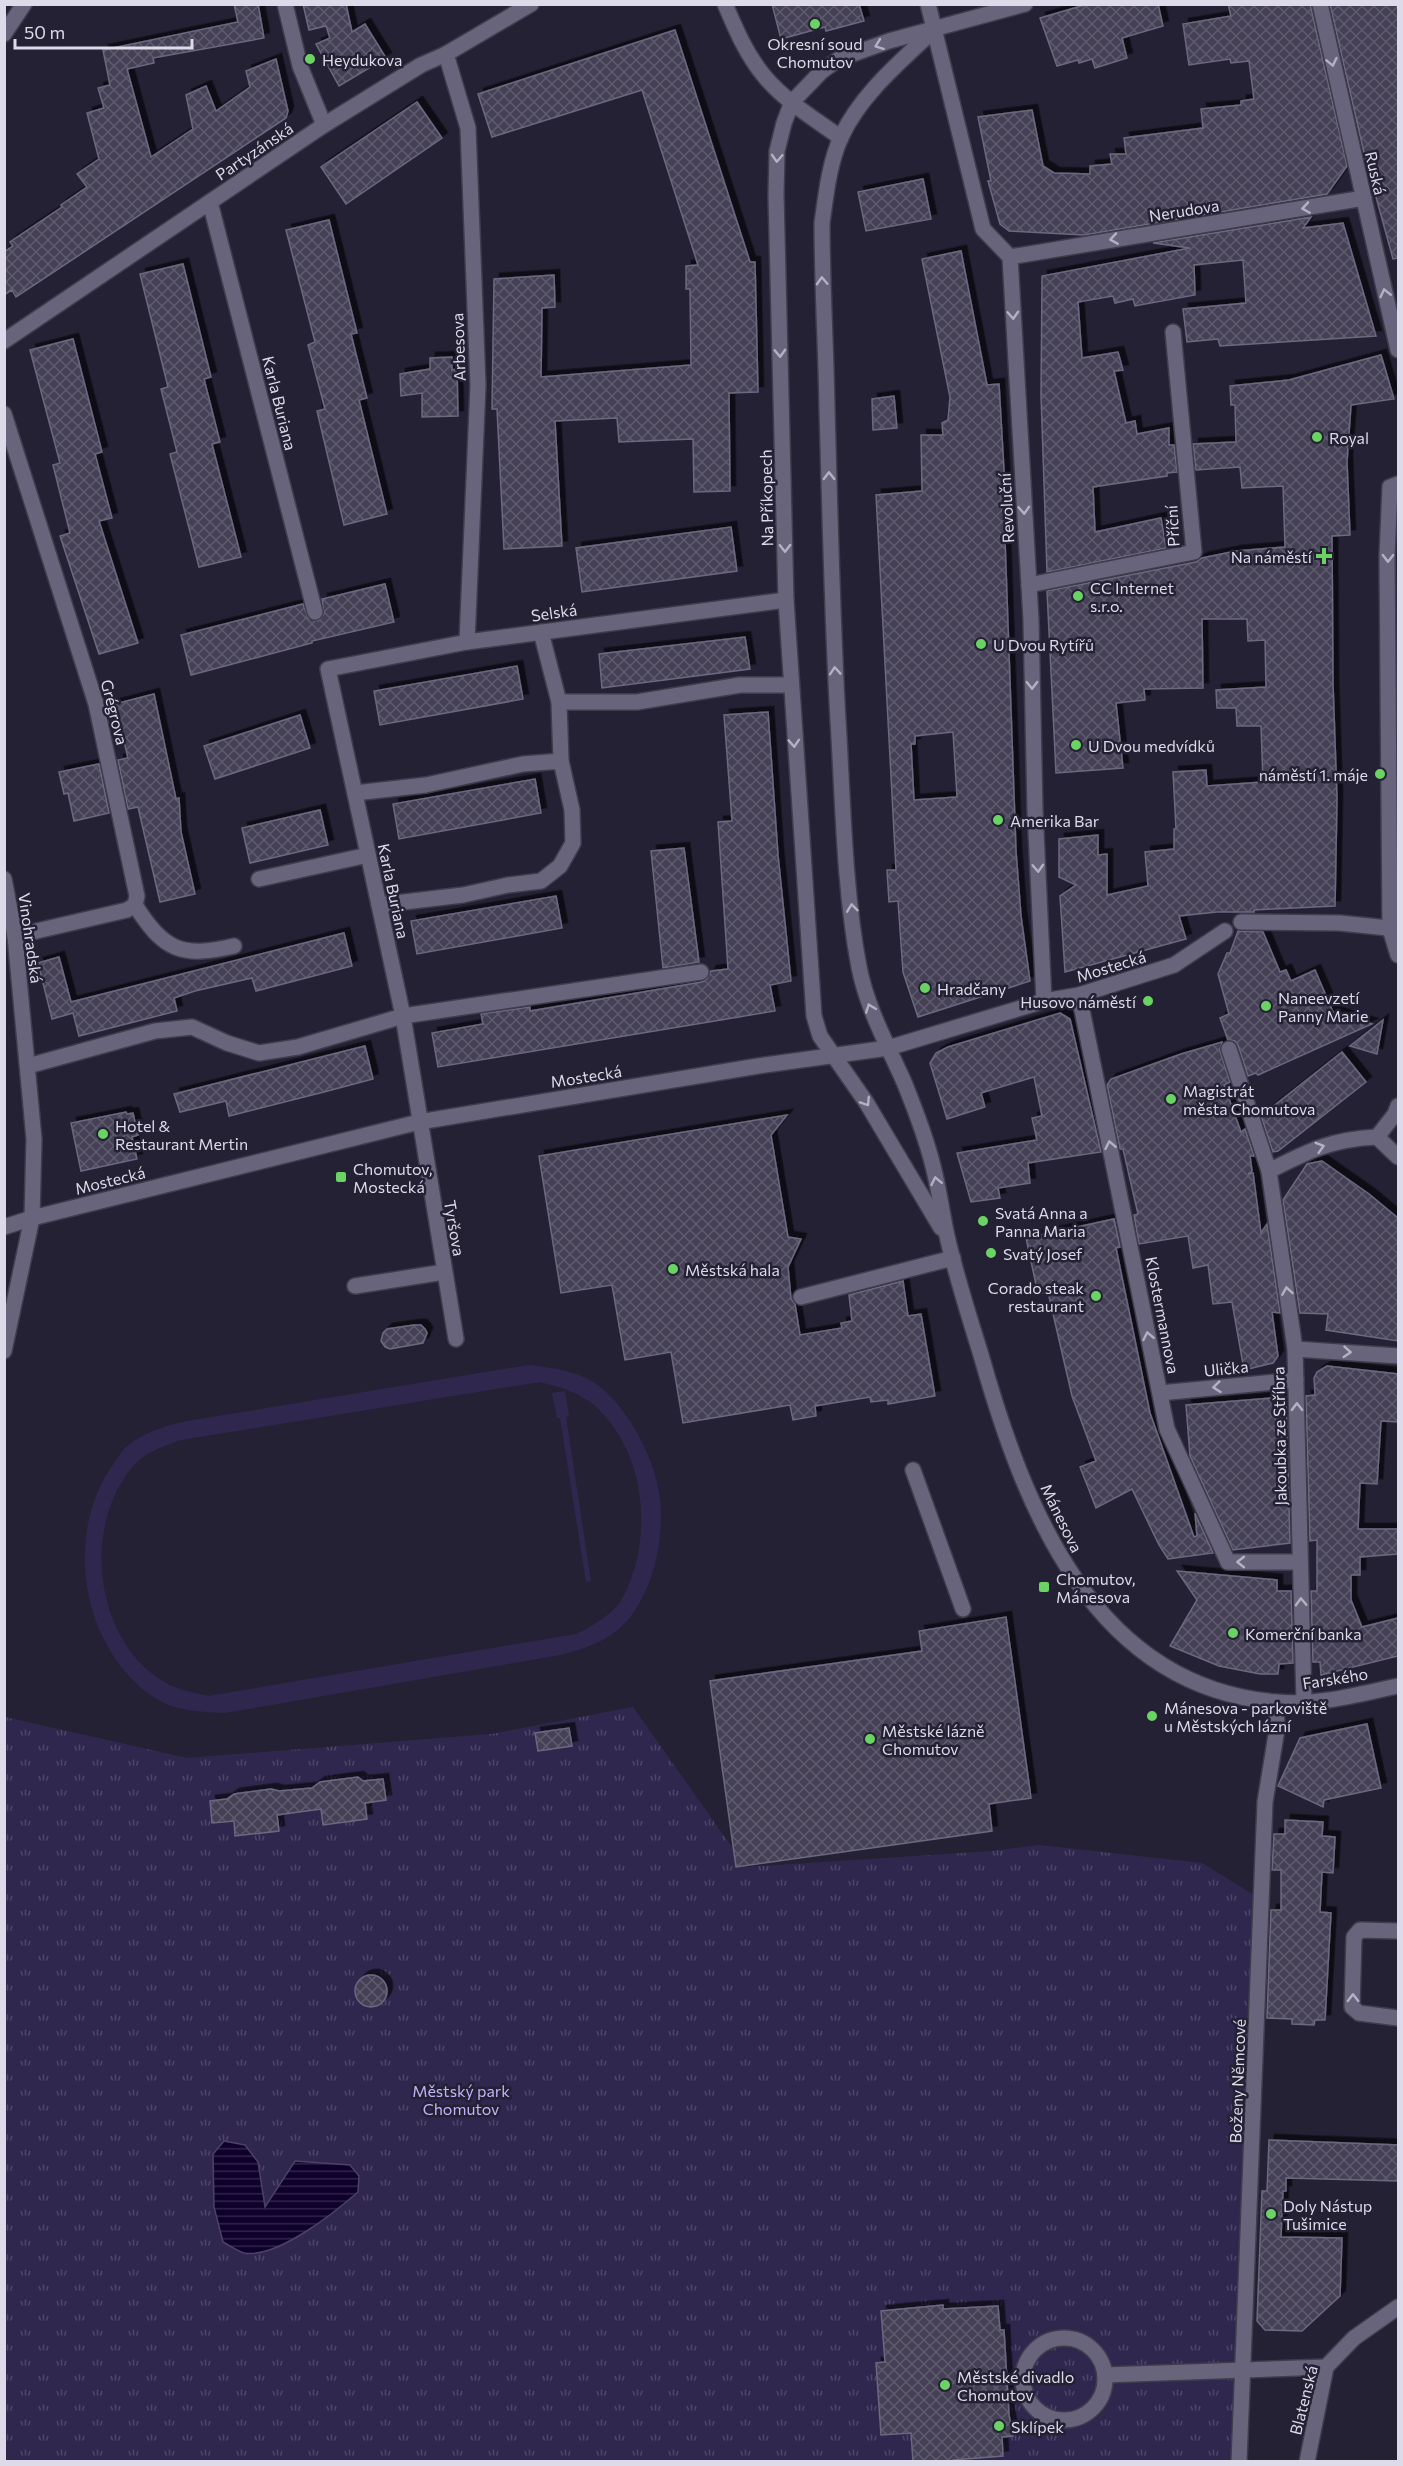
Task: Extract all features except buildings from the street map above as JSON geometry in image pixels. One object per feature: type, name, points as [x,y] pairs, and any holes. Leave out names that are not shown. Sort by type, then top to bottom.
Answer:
[{"type":"street","points":[[4,34],[24,4]]},
{"type":"street","points":[[285,4],[300,66],[324,125]]},
{"type":"street","name":"Partyzánská","points":[[4,341],[324,125],[420,65],[446,54],[531,4]]},
{"type":"street","points":[[725,4],[750,55],[765,78],[792,102],[841,138]]},
{"type":"street","points":[[928,4],[983,229],[1010,257]]},
{"type":"street","name":"Na Příkopech","points":[[833,1054],[820,1036],[814,1016],[790,685],[776,195],[777,151],[792,102],[822,71],[839,59],[889,41],[1025,4]]},
{"type":"street","name":"Ruská","points":[[1320,4],[1398,350]]},
{"type":"street","name":"Na Příkopech","points":[[888,1048],[868,1004],[859,966],[848,870],[831,600],[822,223],[829,177],[841,138],[872,91],[935,29]]},
{"type":"street","name":"Arbesova","points":[[446,54],[468,128],[478,385],[467,642]]},
{"type":"street","name":"Nerudova","points":[[1010,257],[1364,198]]},
{"type":"street","name":"Karla Buriana","points":[[210,202],[315,612]]},
{"type":"street","name":"Revoluční","points":[[1010,257],[1029,585],[1044,1001]]},
{"type":"street","name":"Příční","points":[[1029,585],[1194,552],[1173,332]]},
{"type":"street","name":"Grégrova","points":[[4,414],[96,704],[137,896],[135,905]]},
{"type":"street","points":[[1398,484],[1390,487],[1387,556],[1394,929],[1398,955]]},
{"type":"street","name":"Selská","points":[[328,669],[467,642],[786,600]]},
{"type":"street","points":[[379,905],[463,895],[508,885],[541,881],[561,866],[573,843],[572,810],[561,761],[559,702],[541,632]]},
{"type":"street","name":"Karla Buriana","points":[[328,669],[403,1016],[419,1122]]},
{"type":"street","points":[[559,702],[637,702],[740,685],[790,685]]},
{"type":"street","points":[[355,793],[426,785],[523,764],[561,761]]},
{"type":"street","points":[[259,879],[368,855]]},
{"type":"street","name":"Vinohradská","points":[[4,879],[15,936],[34,1139],[32,1218],[4,1351]]},
{"type":"street","points":[[15,936],[127,910],[135,905],[147,925],[171,948],[205,953],[234,946]]},
{"type":"street","points":[[1241,922],[1340,923],[1394,929]]},
{"type":"street","name":"Mostecká","points":[[4,1227],[32,1218],[419,1122],[833,1054],[888,1048],[1044,1001],[1079,995],[1174,965],[1225,931]]},
{"type":"street","points":[[28,1066],[154,1031],[192,1027],[227,1043],[259,1053],[298,1047],[403,1016],[701,972]]},
{"type":"street","name":"Klostermannova","points":[[1079,995],[1167,1429],[1227,1562],[1299,1562]]},
{"type":"street","name":"Mánesova","points":[[888,1048],[906,1087],[933,1164],[947,1238],[994,1403],[1013,1456],[1043,1526],[1066,1568],[1085,1595],[1114,1627],[1171,1670],[1234,1695],[1276,1702]]},
{"type":"street","points":[[1229,1049],[1269,1171],[1314,1148],[1351,1138],[1377,1137],[1398,1157]]},
{"type":"street","name":"Mánesova","points":[[833,1054],[866,1102],[947,1238]]},
{"type":"street","points":[[1377,1137],[1395,1114],[1398,1106]]},
{"type":"street","name":"Tyršova","points":[[419,1122],[456,1339]]},
{"type":"street","name":"Jakoubka ze Stříbra","points":[[1269,1171],[1295,1349],[1304,1702]]},
{"type":"street","points":[[801,1297],[953,1258]]},
{"type":"street","points":[[355,1286],[444,1272]]},
{"type":"street","points":[[1295,1349],[1398,1356]]},
{"type":"street","name":"Ulička","points":[[1160,1393],[1296,1380]]},
{"type":"street","points":[[914,1470],[963,1609]]},
{"type":"street","name":"Farského","points":[[1276,1702],[1339,1698],[1398,1686]]},
{"type":"street","name":"Boženy Němcové","points":[[1239,2462],[1265,1802],[1277,1729],[1276,1702]]},
{"type":"street","points":[[1398,1931],[1360,1930],[1354,1937],[1352,2007],[1359,2013],[1398,2018]]},
{"type":"street","name":"Blatenská","points":[[1307,2462],[1326,2367],[1354,2338],[1398,2307]]},
{"type":"street","points":[[1070,2338],[1087,2344],[1100,2358],[1105,2375],[1104,2393],[1094,2408],[1079,2418],[1061,2420],[1043,2415],[1029,2402],[1023,2384],[1025,2365],[1035,2349],[1051,2340],[1070,2338]]},
{"type":"street","points":[[1105,2375],[1243,2368],[1326,2367]]},
{"type":"green space","points":[[529,1365],[570,1372],[588,1379],[605,1391],[634,1427],[648,1455],[657,1484],[661,1517],[657,1555],[652,1574],[636,1609],[625,1624],[599,1642],[560,1655],[225,1713],[171,1706],[155,1698],[130,1677],[111,1651],[96,1622],[88,1590],[85,1558],[88,1525],[97,1494],[121,1452],[132,1442],[147,1434],[187,1421]],"holes":[[[540,1382],[568,1391],[594,1405],[622,1439],[637,1480],[641,1524],[635,1567],[626,1592],[618,1605],[593,1625],[576,1634],[208,1696],[176,1687],[158,1678],[136,1658],[120,1634],[108,1606],[102,1576],[102,1546],[107,1516],[118,1489],[134,1465],[149,1453],[181,1440]]]},
{"type":"green space","points":[[565,1391],[569,1416],[566,1417],[591,1581],[586,1582],[560,1418],[557,1418],[552,1393]]},
{"type":"green space","name":"Městský park Chomutov","points":[[633,1707],[746,1867],[992,1851],[1039,1845],[1202,1863],[1262,1900],[1239,2461],[5,2462],[5,1717],[187,1758],[491,1734]]},
{"type":"shaded area","points":[[224,2141],[245,2145],[258,2162],[265,2207],[295,2161],[350,2165],[359,2176],[358,2192],[321,2222],[289,2242],[257,2253],[241,2252],[223,2242],[214,2207],[213,2154]]},
{"type":"place","name":"Okresní soud Chomutov","points":[[815,24]]},
{"type":"place","name":"Heydukova","points":[[310,59]]},
{"type":"place","name":"Royal","points":[[1317,437]]},
{"type":"place","name":"Na náměstí","points":[[1324,556]]},
{"type":"place","name":"CC Internet s.r.o.","points":[[1078,596]]},
{"type":"place","name":"U Dvou Rytířů","points":[[981,644]]},
{"type":"place","name":"U Dvou medvídků","points":[[1076,745]]},
{"type":"place","name":"náměstí 1. máje","points":[[1380,774]]},
{"type":"place","name":"Amerika Bar","points":[[998,820]]},
{"type":"place","name":"Hradčany","points":[[925,988]]},
{"type":"place","name":"Husovo náměstí","points":[[1148,1001]]},
{"type":"place","name":"Naneevzetí Panny Marie","points":[[1266,1006]]},
{"type":"place","name":"Magistrát města Chomutova","points":[[1171,1099]]},
{"type":"place","name":"Hotel & Restaurant Mertin","points":[[103,1134]]},
{"type":"place","name":"Chomutov, Mostecká","points":[[341,1177]]},
{"type":"place","name":"Svatá Anna a Panna Maria","points":[[983,1221]]},
{"type":"place","name":"Svatý Josef","points":[[991,1253]]},
{"type":"place","name":"Městská hala","points":[[673,1269]]},
{"type":"place","name":"Corado steak restaurant","points":[[1096,1296]]},
{"type":"place","name":"Chomutov, Mánesova","points":[[1044,1587]]},
{"type":"place","name":"Komerční banka","points":[[1233,1633]]},
{"type":"place","name":"Mánesova - parkoviště u Městských lázní","points":[[1152,1716]]},
{"type":"place","name":"Městské lázně Chomutov","points":[[870,1739]]},
{"type":"place","name":"Doly Nástup Tušimice","points":[[1271,2214]]},
{"type":"place","name":"Městské divadlo Chomutov","points":[[945,2385]]},
{"type":"place","name":"Sklípek","points":[[999,2426]]}]
